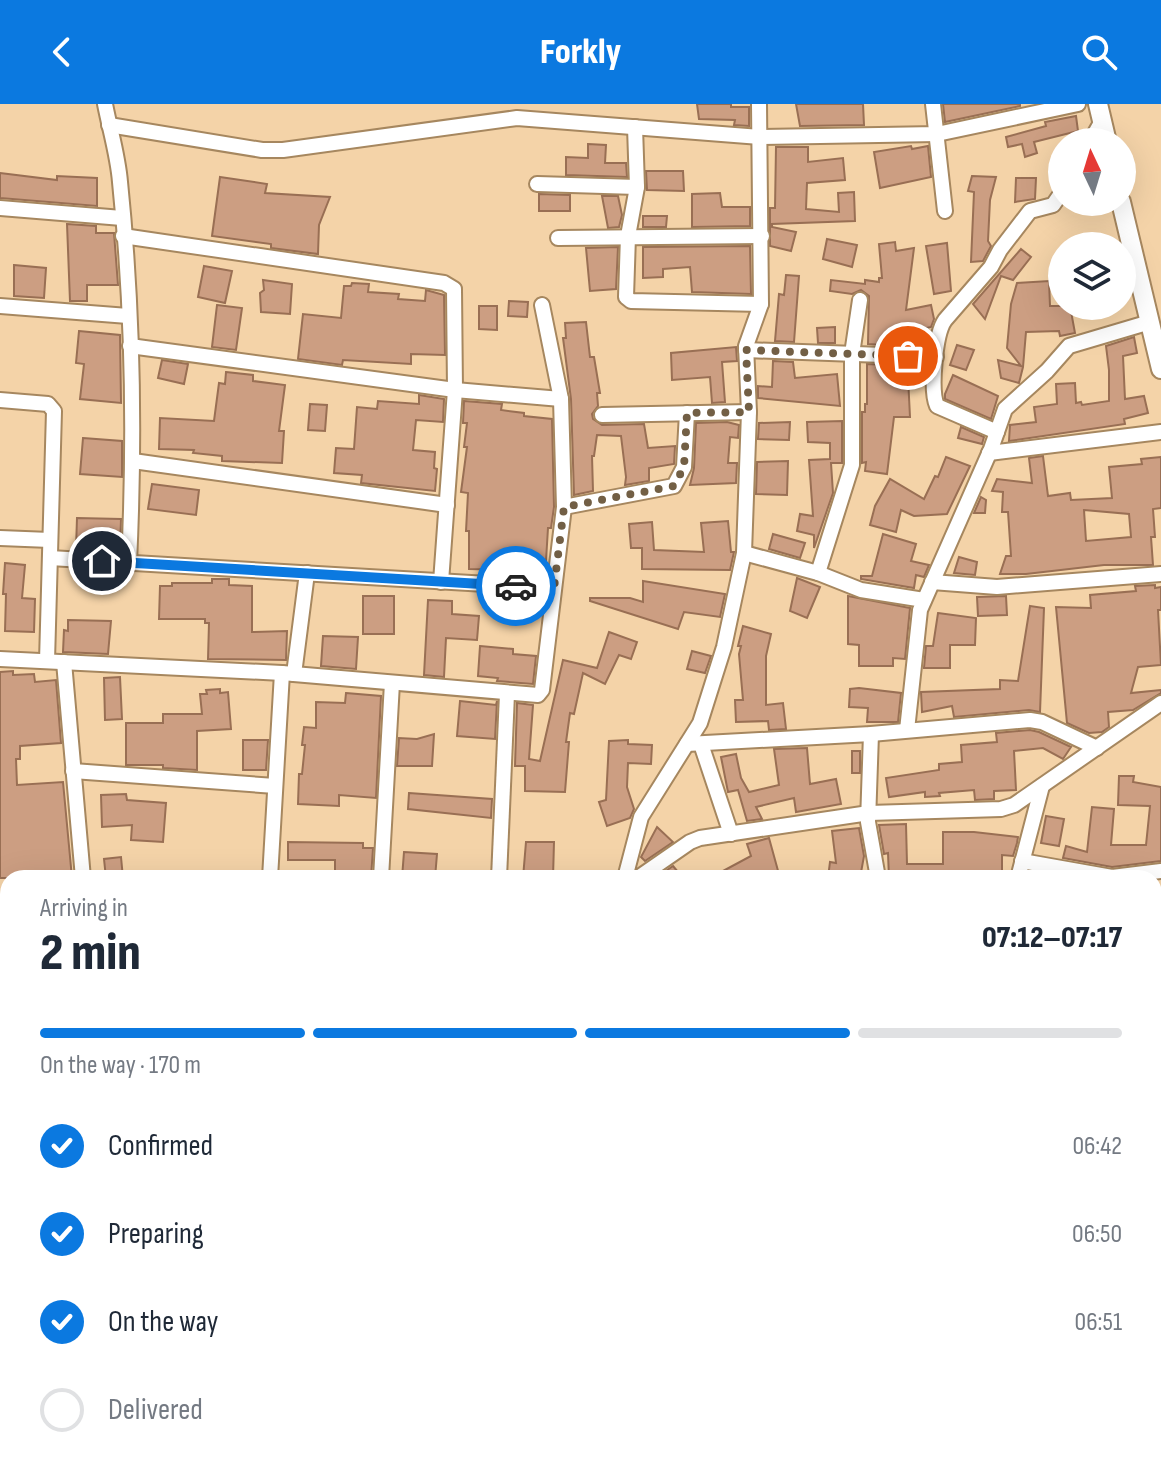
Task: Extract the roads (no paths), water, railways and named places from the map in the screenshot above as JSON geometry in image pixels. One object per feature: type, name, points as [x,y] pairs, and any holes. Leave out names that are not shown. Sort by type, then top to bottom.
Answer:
[{"type":"street","points":[[105,104],[120,178],[130,346],[133,461],[129,563]]},
{"type":"street","points":[[627,870],[641,817],[694,744],[722,654],[744,553],[749,412],[746,350],[761,304],[759,104]]},
{"type":"street","points":[[933,104],[945,211]]},
{"type":"street","points":[[109,125],[273,151],[517,118],[760,137],[937,134],[1078,104]]},
{"type":"street","points":[[635,127],[637,187],[628,236],[625,294],[628,300],[761,304]]},
{"type":"street","points":[[537,184],[637,187]]},
{"type":"street","points":[[997,432],[937,406],[933,392],[939,330],[991,267],[1027,215],[1035,209],[1048,206]]},
{"type":"street","points":[[0,208],[122,218]]},
{"type":"street","points":[[1124,216],[1161,369]]},
{"type":"street","points":[[123,236],[450,285],[455,295],[455,390],[441,582]]},
{"type":"street","points":[[558,238],[762,236]]},
{"type":"street","points":[[0,289],[0,306],[128,316]]},
{"type":"street","points":[[818,573],[852,465],[852,354],[860,300]]},
{"type":"street","points":[[0,659],[288,673],[507,694],[534,696],[540,693],[564,507],[561,399],[542,305]]},
{"type":"street","points":[[907,730],[920,610],[1008,404],[1047,371],[1069,346],[1150,322]]},
{"type":"street","points":[[130,346],[455,390],[561,399]]},
{"type":"street","points":[[746,350],[936,357]]},
{"type":"street","points":[[0,400],[48,404],[53,408],[47,661]]},
{"type":"street","points":[[602,415],[749,412]]},
{"type":"street","points":[[564,507],[674,486],[684,467],[687,413]]},
{"type":"street","points":[[989,453],[1161,432]]},
{"type":"street","points":[[133,461],[447,505]]},
{"type":"street","points":[[0,538],[50,540]]},
{"type":"street","points":[[744,553],[818,573],[861,590],[924,600]]},
{"type":"street","points":[[50,558],[554,588]]},
{"type":"street","points":[[270,870],[275,786],[288,673],[307,573]]},
{"type":"street","points":[[932,582],[997,587],[1161,574]]},
{"type":"street","points":[[64,662],[82,870]]},
{"type":"street","points":[[381,870],[392,683]]},
{"type":"street","points":[[499,870],[507,694]]},
{"type":"street","points":[[650,870],[696,839],[869,813],[1001,809],[1014,805],[1161,703]]},
{"type":"street","points":[[694,744],[871,734],[1035,720],[1097,748]]},
{"type":"street","points":[[871,734],[869,813],[877,870]]},
{"type":"street","points":[[694,744],[731,834]]},
{"type":"street","points":[[73,771],[275,786]]},
{"type":"street","points":[[1020,870],[1042,786]]},
{"type":"street","points":[[1022,861],[1073,870]]}]
